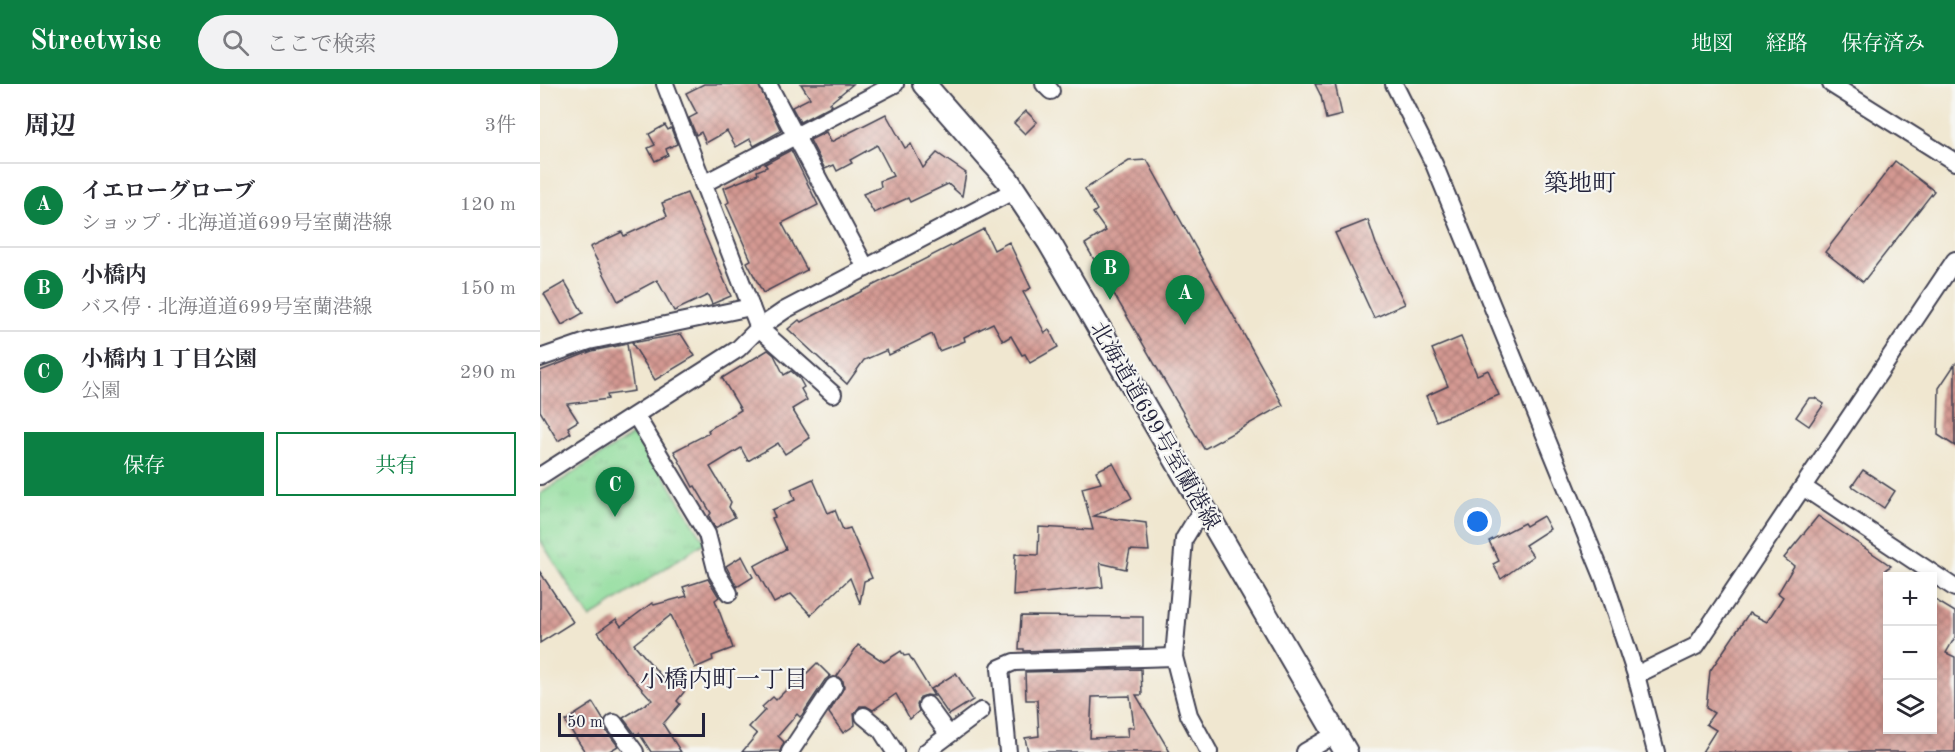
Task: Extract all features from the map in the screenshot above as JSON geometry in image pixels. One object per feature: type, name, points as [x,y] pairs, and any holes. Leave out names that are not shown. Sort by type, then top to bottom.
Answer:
[{"type":"main road","name":"北海道道699号室蘭港線","points":[[924,84],[1015,190],[1049,242],[1341,743]]},
{"type":"street","points":[[665,84],[759,328],[833,394]]},
{"type":"street","points":[[768,84],[866,268]]},
{"type":"street","points":[[703,184],[894,84]]},
{"type":"street","points":[[1831,84],[1955,162]]},
{"type":"street","points":[[1400,87],[1434,164],[1604,579],[1636,675],[1656,752]]},
{"type":"street","points":[[540,476],[738,349],[759,328],[785,310],[1015,190]]},
{"type":"street","points":[[1636,675],[1696,646],[1955,260]]},
{"type":"street","points":[[540,358],[589,341],[750,308]]},
{"type":"street","points":[[636,416],[707,534],[717,573],[729,593]]},
{"type":"street","points":[[1803,487],[1955,588]]},
{"type":"street","points":[[1204,506],[1184,539],[1174,657],[1189,715],[1209,752]]},
{"type":"street","points":[[1008,752],[1000,668],[1014,663],[1174,657]]},
{"type":"street","points":[[790,752],[834,686]]},
{"type":"street","points":[[927,705],[948,734]]},
{"type":"street","points":[[926,752],[981,711]]},
{"type":"street","points":[[864,716],[881,730],[895,752]]},
{"type":"street","points":[[614,723],[635,752]]},
{"type":"street","points":[[1305,752],[1341,743]]},
{"type":"green space","points":[[637,432],[705,542],[590,618],[540,540],[540,494]]},
{"type":"building","points":[[704,84],[758,84],[781,131],[754,146],[750,139],[736,147],[727,131],[706,143],[701,132],[696,135],[689,118],[697,114],[686,93]]},
{"type":"building","points":[[801,84],[853,84],[830,103],[832,105],[800,122],[792,107],[810,98]]},
{"type":"building","points":[[1315,84],[1335,84],[1342,115],[1326,119],[1321,96]]},
{"type":"building","points":[[1026,111],[1037,122],[1025,134],[1014,123]]},
{"type":"building","points":[[886,114],[905,148],[911,144],[923,168],[937,153],[966,173],[962,196],[948,184],[910,202],[908,198],[874,213],[863,194],[881,187],[880,181],[893,176],[877,145],[850,160],[852,163],[837,171],[834,165],[825,169],[810,140],[826,132],[831,142]]},
{"type":"building","points":[[665,125],[668,130],[671,128],[677,144],[666,149],[668,155],[655,161],[648,148],[655,145],[649,134]]},
{"type":"building","points":[[791,150],[818,205],[782,223],[807,270],[763,293],[747,262],[751,260],[726,204],[729,202],[724,188],[758,174],[757,171],[767,167],[765,164]]},
{"type":"building","points":[[1147,160],[1283,405],[1204,449],[1085,244],[1106,231],[1093,213],[1097,210],[1085,189],[1129,161]]},
{"type":"building","points":[[1895,161],[1934,191],[1863,282],[1825,252]]},
{"type":"building","points":[[687,193],[731,296],[712,304],[708,295],[674,311],[657,280],[618,301],[590,247],[622,232],[624,236],[667,216],[662,203]]},
{"type":"building","points":[[1368,220],[1376,244],[1405,304],[1374,318],[1335,233]]},
{"type":"building","points":[[984,229],[994,250],[1009,242],[1031,288],[1023,292],[1045,333],[1049,330],[1058,347],[1030,363],[1025,354],[1022,355],[1011,336],[1003,341],[993,323],[964,337],[965,341],[939,351],[932,334],[889,355],[887,350],[864,360],[847,384],[788,329],[799,320],[801,322]]},
{"type":"building","points":[[565,282],[583,313],[562,325],[544,294]]},
{"type":"building","points":[[681,334],[695,356],[655,380],[632,343]]},
{"type":"building","points":[[1461,337],[1477,375],[1488,370],[1499,395],[1436,421],[1426,396],[1448,386],[1432,349]]},
{"type":"building","points":[[627,344],[634,391],[607,395],[608,399],[567,404],[578,421],[568,427],[571,433],[558,441],[540,411],[540,371],[592,351]]},
{"type":"building","points":[[768,350],[774,355],[784,375],[791,371],[804,387],[801,389],[807,400],[792,409],[810,438],[785,454],[778,443],[748,461],[741,448],[710,467],[731,502],[729,507],[735,517],[715,528],[709,516],[711,513],[695,486],[693,487],[674,451],[709,433],[708,430],[741,410],[722,378]]},
{"type":"building","points":[[1955,364],[1955,446],[1938,435],[1939,388]]},
{"type":"building","points":[[1809,398],[1815,398],[1824,404],[1809,426],[1796,417]]},
{"type":"building","points":[[1113,463],[1132,498],[1094,516],[1146,523],[1149,551],[1130,550],[1126,569],[1100,563],[1103,587],[1013,596],[1015,554],[1038,555],[1039,527],[1093,530],[1082,488],[1101,483],[1096,471]]},
{"type":"building","points":[[1863,470],[1895,491],[1884,508],[1852,486]]},
{"type":"building","points":[[813,479],[828,513],[835,510],[843,530],[850,528],[872,578],[864,581],[860,603],[850,578],[811,615],[791,594],[774,603],[754,566],[786,549],[772,518],[775,517],[772,510],[795,500],[791,489]]},
{"type":"building","points":[[1543,516],[1550,529],[1525,545],[1533,556],[1501,579],[1493,564],[1499,561],[1489,541],[1524,523],[1526,526]]},
{"type":"building","points":[[1818,516],[1891,566],[1886,569],[1886,572],[1883,572],[1883,734],[1937,734],[1937,601],[1955,612],[1955,637],[1946,653],[1955,657],[1955,752],[1702,752],[1716,730],[1706,724],[1714,713],[1706,708],[1710,671],[1749,613],[1767,622],[1783,597],[1778,593],[1794,566],[1784,558]]},
{"type":"building","points":[[742,556],[753,577],[737,587],[726,566]]},
{"type":"building","points":[[540,572],[573,622],[540,643]]},
{"type":"building","points":[[708,579],[719,597],[715,600],[733,648],[712,656],[713,660],[695,668],[671,615],[634,644],[667,683],[673,676],[684,686],[684,692],[677,701],[680,704],[663,724],[681,752],[651,752],[639,733],[636,735],[623,718],[652,700],[625,670],[598,632],[616,619],[621,626],[652,603],[654,605],[687,596],[683,587]]},
{"type":"building","points":[[1021,616],[1143,617],[1143,647],[1024,651],[1024,649],[1019,649]]},
{"type":"building","points":[[858,645],[884,662],[901,651],[904,656],[909,655],[934,696],[920,697],[917,705],[919,711],[910,719],[896,694],[873,710],[860,706],[854,714],[855,725],[843,733],[829,713],[844,687],[843,681],[837,676]]},
{"type":"building","points":[[817,663],[830,676],[802,715],[800,717],[797,714],[778,736],[784,742],[780,751],[742,752],[757,734],[749,727],[765,710],[762,707],[773,697],[776,700],[790,686],[792,688]]},
{"type":"building","points":[[1141,669],[1142,695],[1136,695],[1170,752],[1028,752],[1025,738],[1039,736],[1037,700],[1026,700],[1025,672]],"holes":[[[1130,696],[1134,727],[1127,728],[1128,737],[1090,738],[1092,697]]]},
{"type":"building","points":[[956,673],[973,700],[949,715],[931,689]]},
{"type":"building","points":[[593,703],[604,721],[605,729],[618,746],[608,752],[585,752],[565,721]]},
{"type":"place","name":"小橋内","points":[[1110,300]]},
{"type":"place","name":"イエローグローブ","points":[[1185,325]]},
{"type":"place","name":"小橋内１丁目公園","points":[[615,517]]},
{"type":"district","name":"築地町","points":[[1580,183]]},
{"type":"district","name":"小橋内町一丁目","points":[[724,679]]}]
